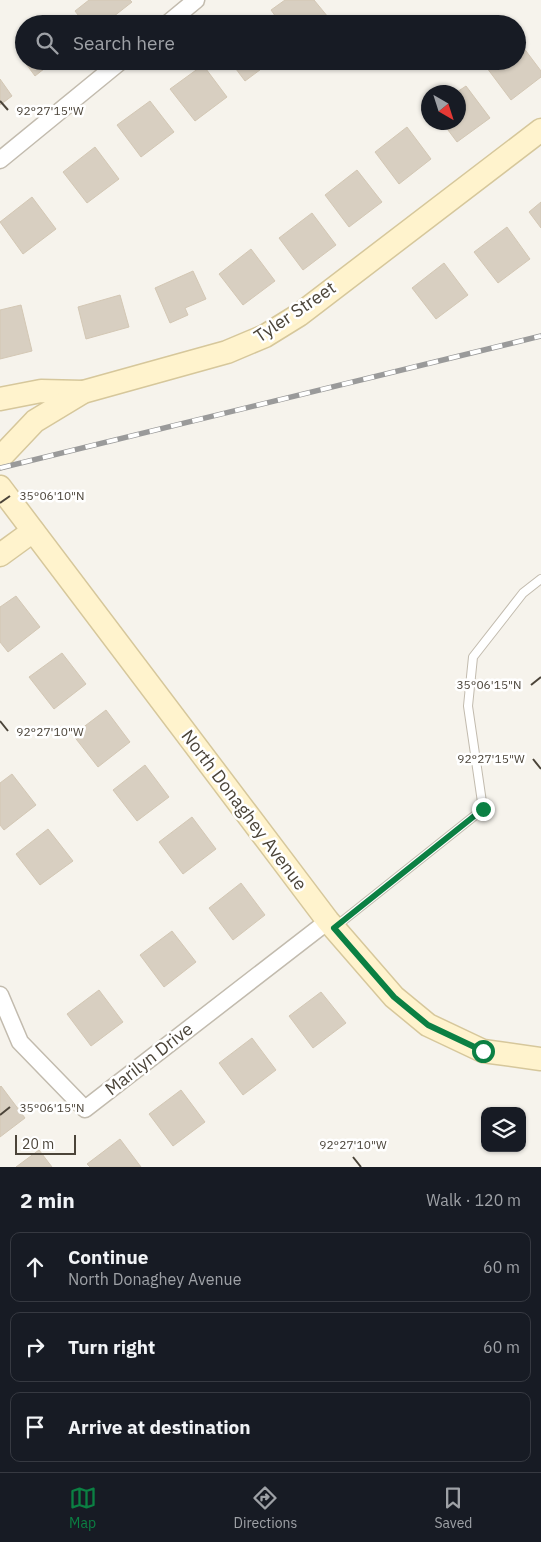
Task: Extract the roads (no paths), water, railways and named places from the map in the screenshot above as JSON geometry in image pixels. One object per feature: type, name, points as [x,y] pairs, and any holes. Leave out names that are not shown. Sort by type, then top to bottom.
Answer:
[{"type":"street","points":[[178,15],[196,0]]},
{"type":"street","points":[[0,160],[110,70]]},
{"type":"street","name":"Tyler Street","points":[[0,458],[35,421],[83,392],[227,352],[265,336],[299,315],[541,130]]},
{"type":"street","points":[[0,398],[41,391],[83,392]]},
{"type":"street","name":"North Donaghey Avenue","points":[[0,487],[331,924],[394,997],[428,1025],[483,1051],[541,1059]]},
{"type":"street","points":[[0,555],[33,531]]},
{"type":"street","name":"Marilyn Drive","points":[[0,994],[20,1042],[85,1109],[331,924]]},
{"type":"lane","points":[[331,924],[483,809],[468,706],[473,657],[523,593],[541,579]]},
{"type":"railway","points":[[0,468],[541,336]]}]
